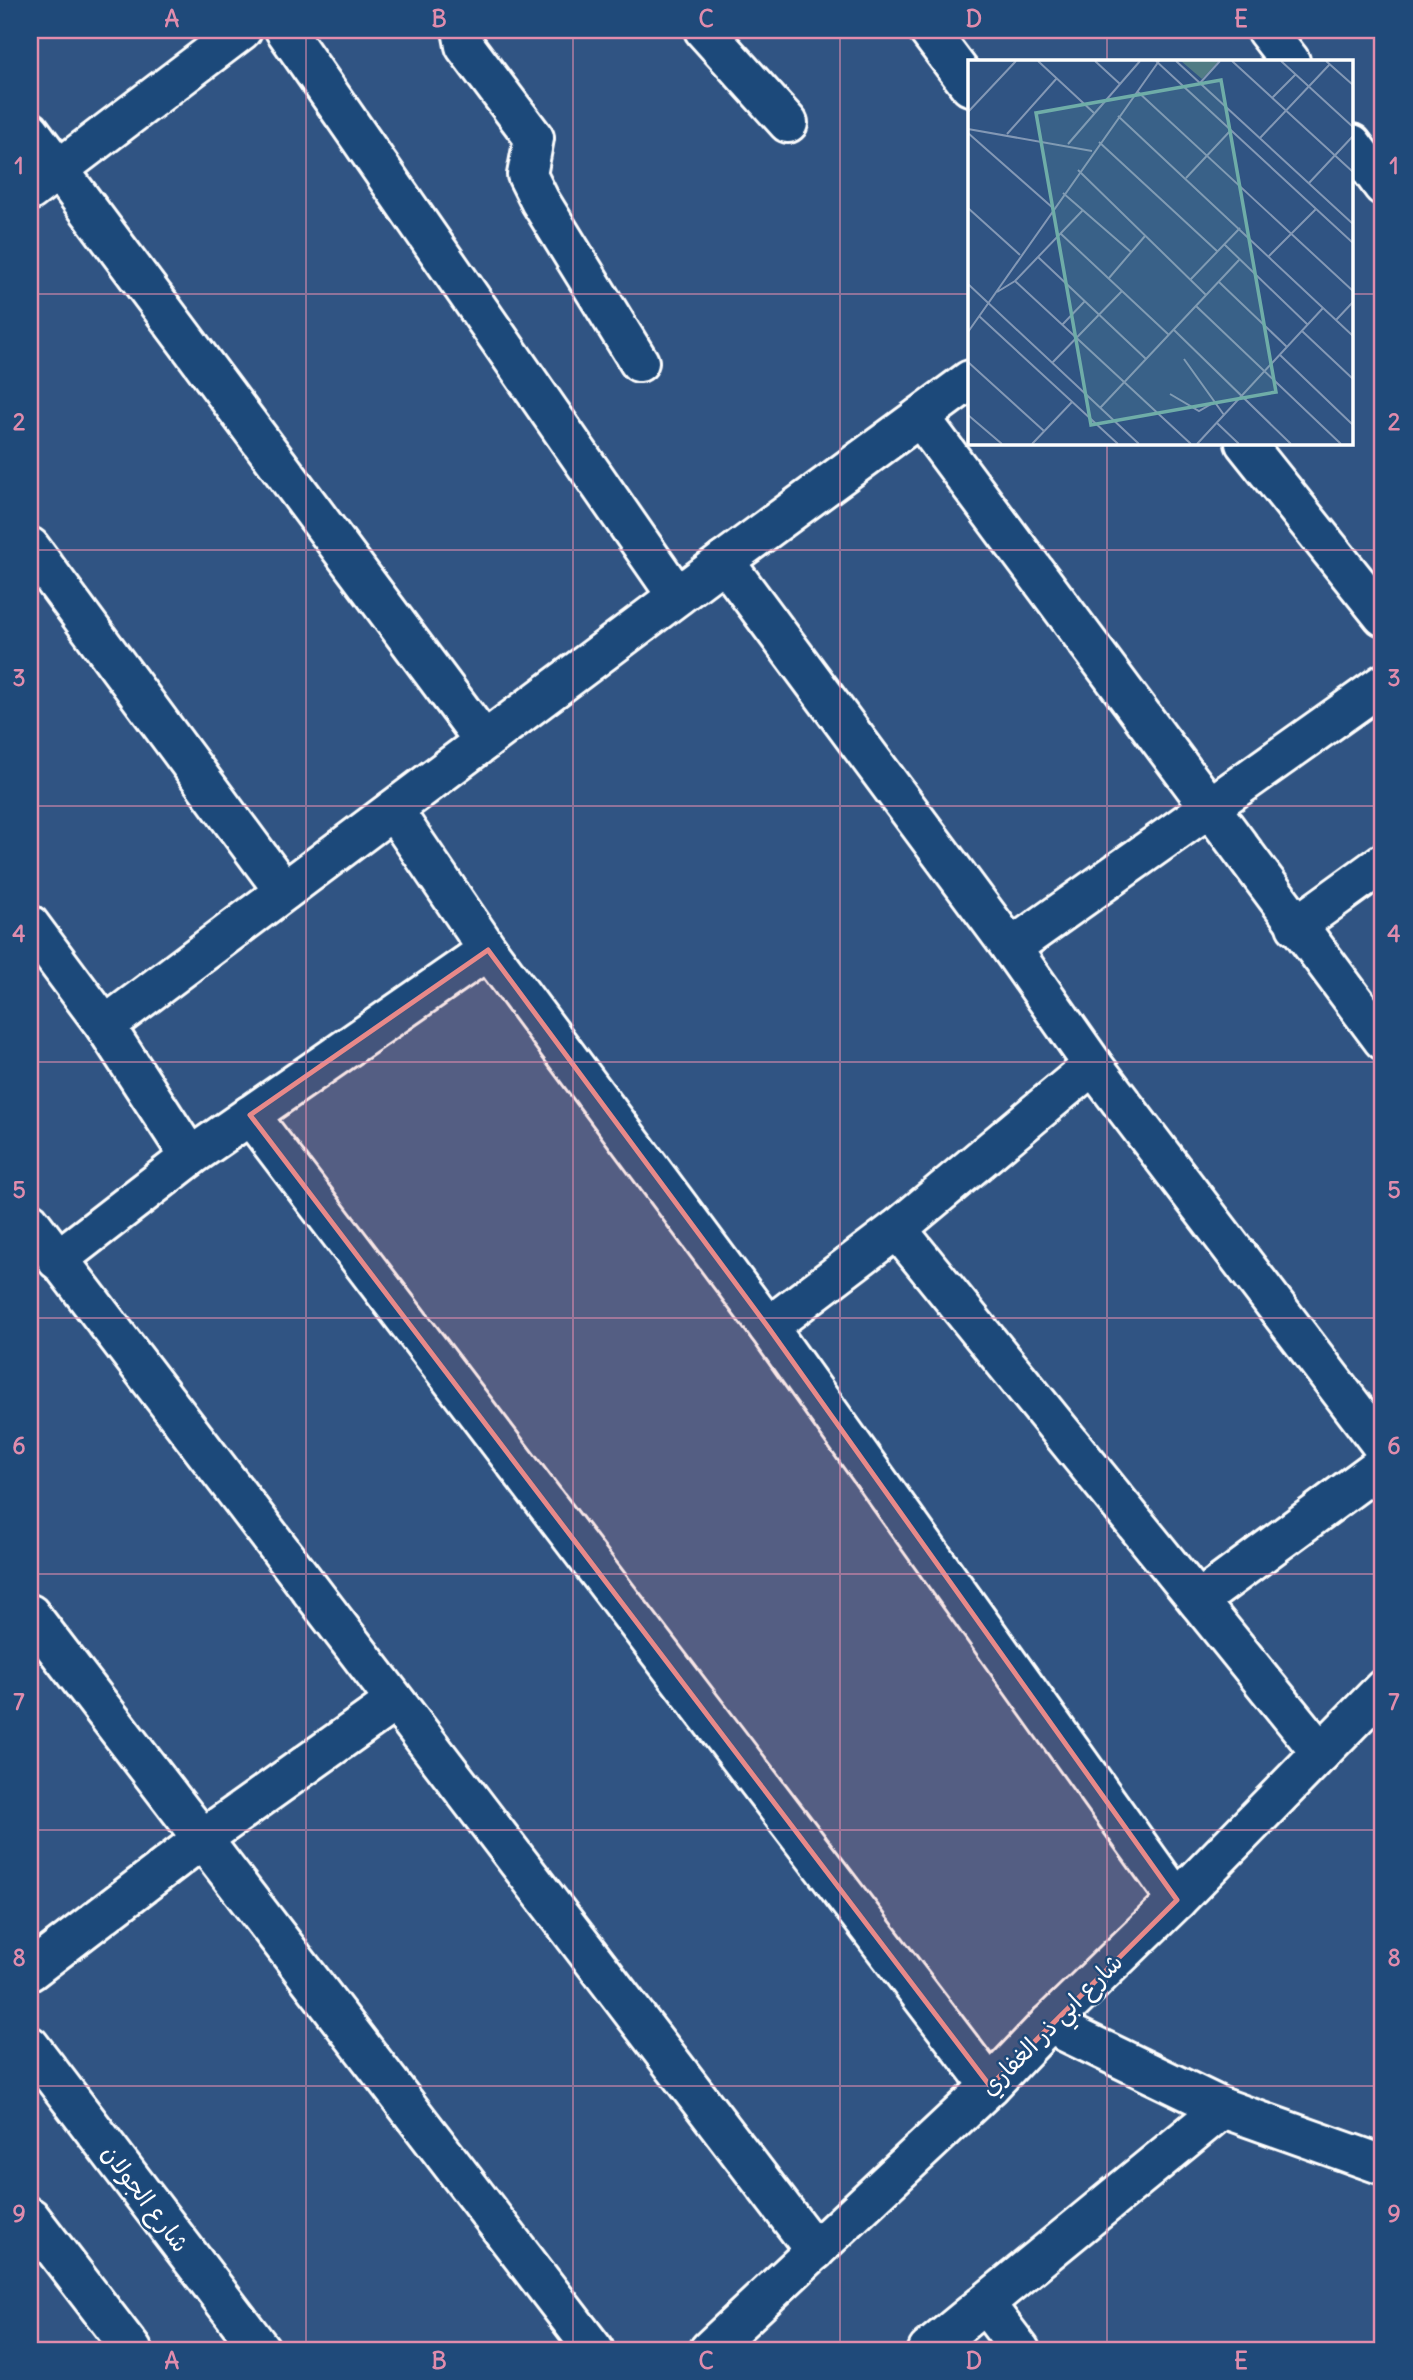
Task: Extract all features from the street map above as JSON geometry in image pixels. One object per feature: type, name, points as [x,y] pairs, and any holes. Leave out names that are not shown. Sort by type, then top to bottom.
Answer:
[{"type":"street","points":[[44,181],[242,30]]},
{"type":"street","points":[[285,30],[677,596]]},
{"type":"street","points":[[462,30],[465,46],[534,138],[527,175],[540,201],[639,362]]},
{"type":"street","points":[[704,30],[788,123]]},
{"type":"street","points":[[928,30],[968,83]]},
{"type":"street","points":[[1266,30],[1289,60]]},
{"type":"street","points":[[30,131],[44,181],[484,741]]},
{"type":"street","points":[[1354,147],[1383,186]]},
{"type":"street","points":[[105,1026],[677,596],[968,381]]},
{"type":"street","points":[[920,417],[1383,1040]]},
{"type":"street","points":[[1246,444],[1383,616]]},
{"type":"street","points":[[30,547],[284,891]]},
{"type":"street","points":[[724,561],[1011,948],[1093,1065],[1383,1447]]},
{"type":"street","points":[[1011,948],[1383,684]]},
{"type":"street","points":[[393,810],[488,950],[768,1326],[1177,1900]]},
{"type":"street","points":[[1296,926],[1383,863]]},
{"type":"street","points":[[30,925],[105,1026],[190,1157]]},
{"type":"street","points":[[57,1260],[190,1157],[488,950]]},
{"type":"street","points":[[768,1326],[897,1229],[1093,1065]]},
{"type":"street","points":[[250,1115],[990,2086]]},
{"type":"street","points":[[30,1222],[815,2251]]},
{"type":"street","points":[[897,1229],[1321,1753]]},
{"type":"street","points":[[1198,1601],[1383,1465]]},
{"type":"street","points":[[30,1614],[594,2350]]},
{"type":"street","name":"شارع ابي ذر الغفاري","points":[[709,2350],[990,2086],[1383,1689]]},
{"type":"street","points":[[30,1971],[201,1839],[394,1702]]},
{"type":"street","points":[[1049,2024],[1223,2108],[1383,2165]]},
{"type":"street","name":"شارع الجولان","points":[[30,2046],[261,2350]]},
{"type":"street","points":[[928,2350],[1223,2108]]},
{"type":"street","points":[[30,2217],[132,2350]]},
{"type":"street","points":[[985,2304],[1020,2350]]},
{"type":"highlighted area","points":[[488,950],[768,1327],[1177,1900],[990,2086],[250,1115]]}]
